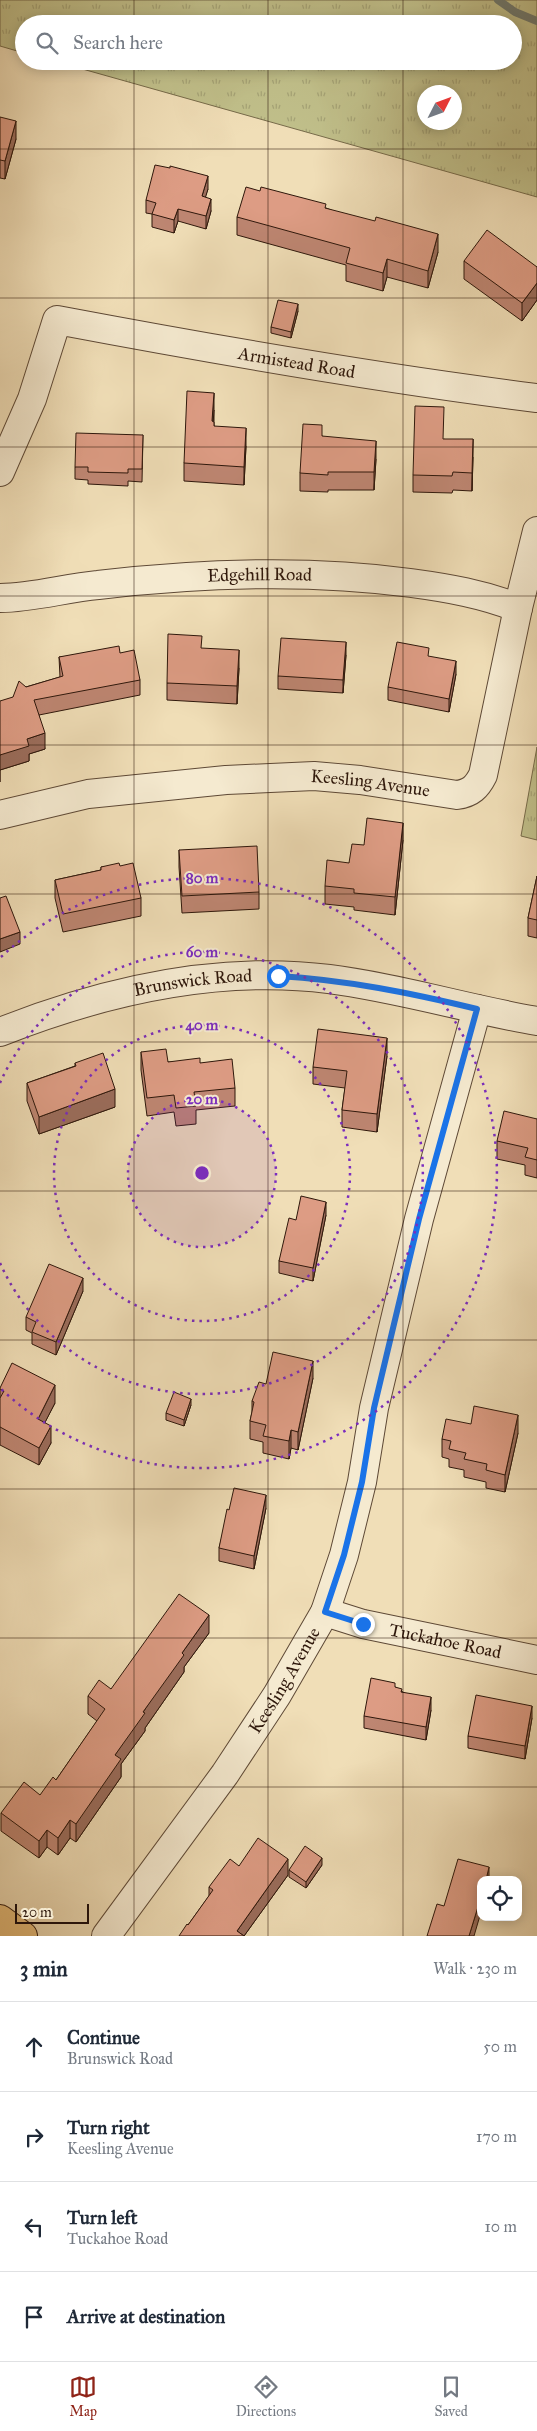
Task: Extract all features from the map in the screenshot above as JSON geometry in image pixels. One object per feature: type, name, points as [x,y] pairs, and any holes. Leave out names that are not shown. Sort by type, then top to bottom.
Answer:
[{"type":"main road","points":[[0,1919],[23,1936]]},
{"type":"street","name":"Armistead Road","points":[[0,472],[32,399],[57,320],[218,350],[448,387],[537,398]]},
{"type":"street","name":"Keesling Avenue","points":[[0,814],[88,794],[226,780],[314,776],[360,780],[457,795],[467,793],[477,786],[483,775],[518,608],[537,531]]},
{"type":"street","name":"Edgehill Road","points":[[0,598],[96,585],[182,577],[296,574],[376,578],[463,590],[518,608]]},
{"type":"street","name":"Brunswick Road","points":[[0,1032],[94,998],[154,985],[216,978],[278,976],[328,979],[402,991],[537,1021]]},
{"type":"street","name":"Keesling Avenue","points":[[106,1936],[224,1774],[277,1695],[325,1612],[344,1555],[362,1482],[374,1408],[419,1219],[477,1009]]},
{"type":"street","name":"Tuckahoe Road","points":[[325,1612],[363,1624],[537,1660]]},
{"type":"green space","points":[[0,0],[537,0],[537,197],[86,70],[522,70],[522,15],[15,15],[15,50],[0,46]]},
{"type":"green space","points":[[537,747],[537,840],[521,836]]},
{"type":"building","points":[[0,117],[16,121],[5,161],[0,160]]},
{"type":"building","points":[[155,165],[170,168],[170,166],[208,176],[202,196],[211,199],[206,216],[178,209],[174,220],[152,214],[156,203],[146,200]]},
{"type":"building","points":[[246,187],[260,191],[261,187],[326,204],[325,208],[375,221],[376,217],[438,234],[428,271],[387,259],[383,273],[346,263],[350,248],[237,217]]},
{"type":"building","points":[[487,230],[537,267],[537,283],[522,303],[464,261]]},
{"type":"building","points":[[278,300],[298,304],[291,332],[271,327]]},
{"type":"building","points":[[187,391],[214,393],[212,421],[214,426],[246,428],[244,467],[184,463]]},
{"type":"building","points":[[415,406],[444,407],[443,439],[473,439],[472,473],[453,472],[452,476],[413,475]]},
{"type":"building","points":[[303,424],[322,425],[322,436],[376,441],[374,472],[328,472],[328,475],[300,473]]},
{"type":"building","points":[[76,433],[143,435],[142,469],[128,469],[128,473],[88,472],[88,467],[75,467]]},
{"type":"building","points":[[168,634],[202,636],[201,648],[239,650],[237,686],[167,683]]},
{"type":"building","points":[[281,638],[346,642],[343,680],[278,676]]},
{"type":"building","points":[[397,642],[429,648],[428,656],[456,661],[449,699],[388,687]]},
{"type":"building","points":[[119,646],[120,653],[134,650],[140,680],[34,700],[45,733],[27,739],[29,746],[0,755],[0,701],[13,697],[19,681],[26,687],[63,676],[59,657]]},
{"type":"building","points":[[367,818],[403,823],[395,897],[354,893],[354,889],[325,886],[327,860],[349,863],[352,844],[364,845]]},
{"type":"building","points":[[257,846],[259,892],[182,896],[179,850]]},
{"type":"building","points":[[119,863],[120,866],[133,863],[141,898],[63,914],[55,880],[101,870],[101,867]]},
{"type":"building","points":[[537,876],[537,920],[528,918]]},
{"type":"building","points":[[6,896],[20,932],[0,939],[0,898]]},
{"type":"building","points":[[318,1029],[387,1038],[377,1114],[342,1110],[347,1071],[313,1067]]},
{"type":"building","points":[[166,1049],[168,1062],[200,1058],[200,1063],[232,1059],[235,1088],[194,1092],[196,1106],[176,1108],[174,1095],[147,1098],[141,1052]]},
{"type":"building","points":[[103,1053],[115,1089],[39,1117],[27,1083],[76,1066],[75,1063]]},
{"type":"building","points":[[504,1111],[537,1119],[537,1160],[525,1157],[528,1148],[497,1141]]},
{"type":"building","points":[[301,1196],[326,1202],[313,1268],[279,1261],[289,1218],[296,1220]]},
{"type":"building","points":[[49,1264],[83,1278],[56,1342],[32,1332],[36,1322],[26,1317]]},
{"type":"building","points":[[273,1352],[313,1361],[298,1432],[291,1430],[289,1441],[263,1436],[266,1425],[250,1421],[254,1402],[252,1401],[259,1382],[266,1384]]},
{"type":"building","points":[[12,1363],[55,1385],[38,1419],[51,1426],[39,1448],[0,1427],[0,1398],[4,1391],[0,1388]]},
{"type":"building","points":[[174,1392],[191,1399],[184,1420],[166,1413]]},
{"type":"building","points":[[474,1406],[518,1415],[505,1475],[486,1470],[487,1464],[464,1459],[466,1453],[449,1449],[451,1441],[442,1439],[446,1419],[471,1424]]},
{"type":"building","points":[[234,1488],[266,1495],[254,1556],[219,1548],[227,1509],[229,1510]]},
{"type":"building","points":[[179,1594],[209,1615],[182,1653],[184,1655],[115,1755],[121,1759],[76,1824],[70,1820],[58,1838],[47,1830],[39,1841],[1,1813],[24,1782],[40,1795],[53,1777],[56,1780],[105,1709],[88,1696],[99,1680],[111,1689]]},
{"type":"building","points":[[371,1678],[395,1683],[395,1687],[402,1689],[401,1692],[431,1697],[426,1727],[364,1716]]},
{"type":"building","points":[[476,1695],[532,1706],[525,1746],[468,1736]]},
{"type":"building","points":[[258,1838],[288,1859],[237,1931],[244,1936],[179,1936],[213,1890],[209,1887],[230,1859],[239,1866]]},
{"type":"building","points":[[305,1846],[322,1858],[306,1882],[289,1870]]},
{"type":"building","points":[[458,1859],[489,1867],[487,1876],[477,1876],[477,1910],[469,1936],[427,1936],[437,1904],[444,1906]]},
{"type":"waterway","points":[[498,0],[515,12],[537,21]]},
{"type":"route","points":[[278,976],[328,979],[402,991],[477,1009],[419,1219],[374,1408],[362,1482],[344,1555],[325,1612],[363,1624]]}]
